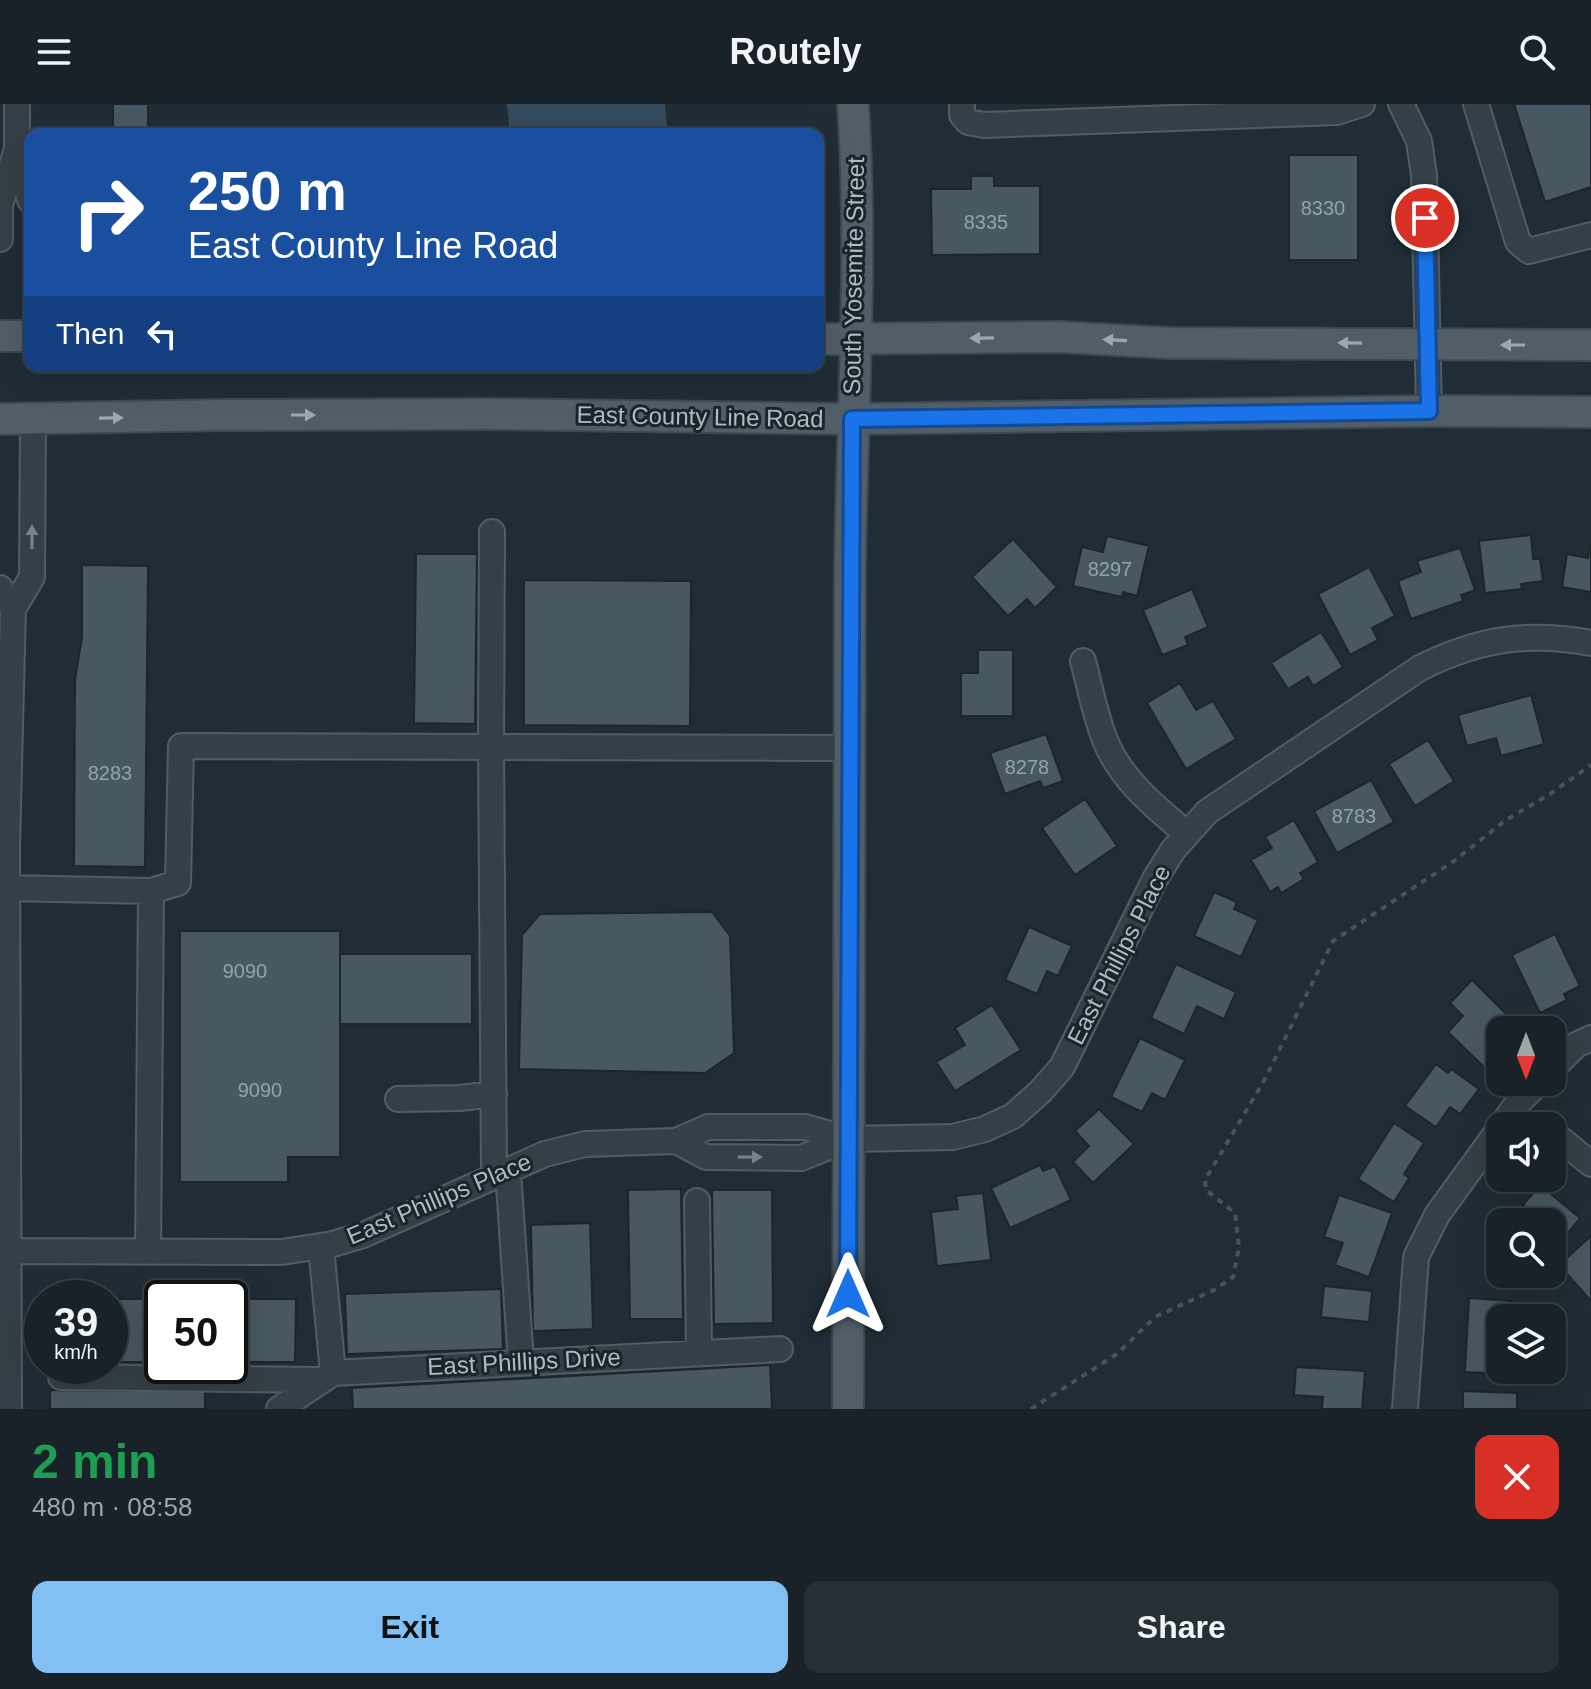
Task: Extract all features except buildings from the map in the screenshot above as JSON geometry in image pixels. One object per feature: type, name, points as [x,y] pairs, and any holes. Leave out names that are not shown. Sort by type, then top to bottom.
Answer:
[{"type":"main road","name":"South Yosemite Street","points":[[848,1409],[849,748],[857,169],[853,104]]},
{"type":"main road","points":[[0,336],[24,336]]},
{"type":"main road","points":[[824,339],[1060,337],[1170,343],[1591,345]]},
{"type":"main road","name":"East County Line Road","points":[[0,419],[472,414],[852,419],[1429,411],[1591,412]]},
{"type":"street","points":[[17,104],[17,150],[24,177]]},
{"type":"street","points":[[962,104],[962,115],[968,122],[984,125],[1337,112],[1362,104]]},
{"type":"street","points":[[1401,104],[1414,127],[1422,155],[1429,411]]},
{"type":"street","points":[[1476,104],[1518,242],[1523,248],[1529,251],[1591,235]]},
{"type":"street","points":[[0,239],[0,205],[17,150]]},
{"type":"street","points":[[9,1409],[5,1252],[7,888],[4,845],[13,609],[32,577],[33,420]]},
{"type":"street","points":[[492,532],[494,1094],[521,1362]]},
{"type":"street","points":[[0,588],[13,609]]},
{"type":"street","name":"East Phillips Place","points":[[5,1252],[282,1252],[321,1247],[363,1235],[545,1154],[585,1144],[676,1141],[708,1127],[805,1127],[848,1139],[953,1137],[985,1129],[1013,1116],[1062,1067],[1155,879],[1173,850],[1224,798],[1420,668],[1449,654],[1481,643],[1517,637],[1554,636],[1591,643]]},
{"type":"street","points":[[1083,661],[1104,738],[1116,762],[1146,800],[1187,834]]},
{"type":"street","points":[[7,888],[151,891],[178,883],[181,746],[849,748]]},
{"type":"street","points":[[148,1252],[151,891]]},
{"type":"street","points":[[1566,1055],[1576,1045],[1591,1038]]},
{"type":"street","points":[[398,1099],[494,1094]]},
{"type":"street","points":[[1511,1112],[1525,1096]]},
{"type":"street","points":[[1517,1104],[1527,1112]]},
{"type":"street","points":[[1566,1143],[1591,1164]]},
{"type":"street","points":[[1405,1409],[1416,1257],[1437,1215],[1486,1148]]},
{"type":"street","points":[[697,1201],[699,1353]]},
{"type":"street","points":[[279,1409],[327,1376],[321,1247]]},
{"type":"street","name":"East Phillips Drive","points":[[128,1377],[327,1376],[521,1362],[780,1349]]},
{"type":"path","points":[[1031,1409],[1117,1354],[1155,1317],[1216,1289],[1233,1277],[1239,1247],[1235,1213],[1206,1190],[1205,1180],[1265,1079],[1333,941],[1454,861],[1506,820],[1591,765]]},
{"type":"water","points":[[507,104],[665,104],[667,128],[509,128]]},
{"type":"route","points":[[848,1294],[852,419],[1429,411],[1425,218]]}]
